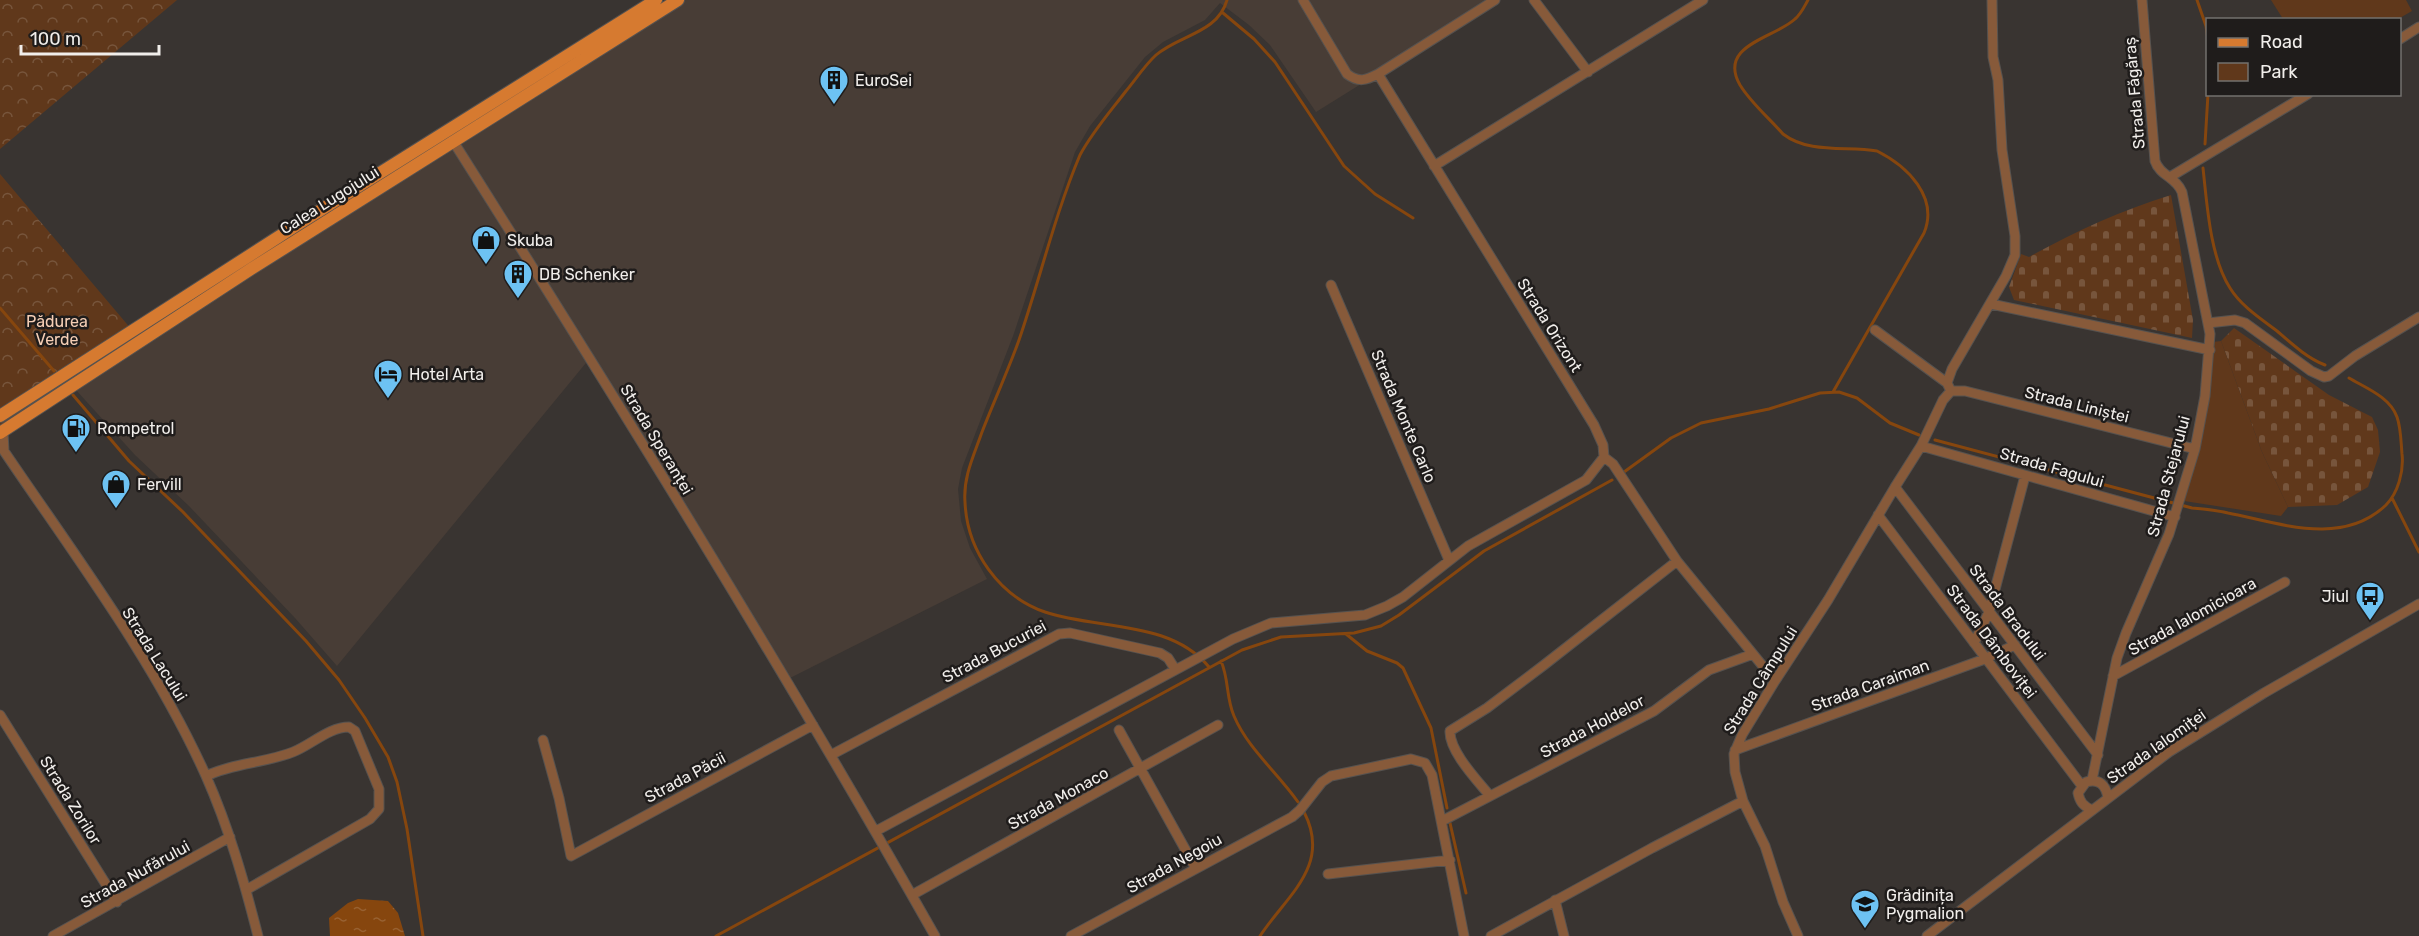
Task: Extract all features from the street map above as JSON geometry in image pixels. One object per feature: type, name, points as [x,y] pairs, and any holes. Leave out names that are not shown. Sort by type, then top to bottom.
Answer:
[{"type":"main road","name":"Calea Lugojului","points":[[0,416],[297,225],[656,0]]},
{"type":"main road","name":"Calea Lugojului","points":[[1,432],[251,269],[678,0]]},
{"type":"street","points":[[1303,0],[1347,74],[1355,80],[1363,81],[1378,74],[1495,0]]},
{"type":"street","points":[[1534,0],[1588,72]]},
{"type":"street","points":[[1434,166],[1703,0]]},
{"type":"street","name":"Strada Câmpului","points":[[1798,936],[1783,902],[1765,846],[1743,801],[1734,772],[1735,750],[1775,681],[1828,600],[1894,487],[1922,446],[1949,387],[1952,369],[1991,304],[2015,255],[2016,245],[2002,150],[1998,80],[1993,57],[1992,0]]},
{"type":"street","name":"Strada Făgăraș","points":[[2142,0],[2155,159],[2159,170],[2170,177]]},
{"type":"street","points":[[2401,38],[2419,27]]},
{"type":"street","name":"Strada Orizont","points":[[1378,74],[1594,425],[1603,445],[1604,457],[1613,464],[1677,561],[1775,681]]},
{"type":"street","points":[[2170,177],[2305,96]]},
{"type":"street","name":"Strada Speranței","points":[[453,141],[591,358],[831,755],[935,936]]},
{"type":"street","name":"Strada Stejarului","points":[[2092,780],[2113,676],[2126,633],[2163,550],[2176,514],[2195,449],[2205,396],[2210,350],[2208,323],[2182,192],[2175,180],[2170,177]]},
{"type":"street","name":"Strada Monte Carlo","points":[[1331,285],[1449,560]]},
{"type":"street","points":[[1991,304],[2210,350]]},
{"type":"street","points":[[2208,323],[2235,320],[2245,322],[2311,371],[2324,377],[2330,376],[2355,356],[2419,317]]},
{"type":"street","points":[[1875,330],[1949,387]]},
{"type":"street","name":"Strada Liniștei","points":[[1949,387],[2195,449]]},
{"type":"street","name":"Strada Lacului","points":[[1,432],[2,450],[145,663],[177,719],[206,776],[230,837],[258,936]]},
{"type":"street","name":"Strada Fagului","points":[[1922,446],[2025,476],[2176,514]]},
{"type":"street","points":[[876,831],[1175,669],[1271,622],[1365,615],[1403,597],[1449,560],[1504,524],[1586,480],[1604,457]]},
{"type":"street","points":[[1974,643],[1989,612],[2025,476]]},
{"type":"street","name":"Strada Bradului","points":[[1894,487],[2098,754]]},
{"type":"street","name":"Strada Dâmboviței","points":[[1878,515],[2082,786]]},
{"type":"street","points":[[1490,796],[1454,748],[1450,731],[1487,708],[1677,561]]},
{"type":"street","name":"Strada Ialomicioara","points":[[2113,676],[2285,582]]},
{"type":"street","name":"Strada Ialomiței","points":[[1926,936],[2196,734],[2419,604]]},
{"type":"street","name":"Strada Bucuriei","points":[[831,755],[1059,634],[1070,633],[1160,653],[1168,658],[1175,669]]},
{"type":"street","name":"Strada Caraiman","points":[[1735,750],[1986,659],[2015,645]]},
{"type":"street","name":"Strada Holdelor","points":[[1442,820],[1654,711],[1709,670],[1753,654]]},
{"type":"street","name":"Strada Zorilor","points":[[0,714],[117,902]]},
{"type":"street","name":"Strada Păcii","points":[[543,740],[559,798],[571,856],[813,725]]},
{"type":"street","name":"Strada Monaco","points":[[912,895],[1218,725]]},
{"type":"street","points":[[206,776],[277,758],[335,730],[349,727],[355,731],[379,789],[379,809],[370,819],[246,890]]},
{"type":"street","points":[[1119,730],[1195,867]]},
{"type":"street","name":"Strada Negoiu","points":[[1071,936],[1195,867],[1292,817],[1322,782],[1331,776],[1411,759],[1425,763],[1430,770],[1442,820]]},
{"type":"street","points":[[2092,810],[2084,807],[2079,801],[2078,793],[2082,786],[2092,780],[2101,782],[2107,789],[2108,798]]},
{"type":"street","points":[[1491,936],[1743,801]]},
{"type":"street","points":[[1442,820],[1464,936]]},
{"type":"street","name":"Strada Nufărului","points":[[53,936],[230,837]]},
{"type":"street","points":[[1328,874],[1450,860]]},
{"type":"street","points":[[1555,900],[1564,936]]},
{"type":"shaded area","points":[[666,0],[1496,0],[1316,112],[1270,45],[1249,25],[1220,3],[1205,20],[1163,42],[1145,57],[1090,126],[1075,152],[1013,336],[962,468],[958,489],[961,521],[970,548],[987,579],[786,680],[590,358],[337,666],[295,618],[189,506],[135,455],[76,390],[137,336]]},
{"type":"green space","points":[[0,0],[177,0],[0,149]]},
{"type":"green space","points":[[2271,0],[2406,0],[2412,11],[2400,18],[2282,18]]},
{"type":"green space","name":"Pădurea Verde","points":[[0,174],[137,336],[0,438]]},
{"type":"green space","points":[[2171,195],[2193,320],[2192,338],[2014,300],[2009,287],[2021,254],[2029,257],[2099,222]]},
{"type":"green space","points":[[2234,328],[2329,395],[2372,417],[2378,430],[2380,452],[2368,487],[2337,505],[2288,507],[2262,452],[2221,341]]},
{"type":"green space","points":[[2221,341],[2262,452],[2288,507],[2281,516],[2184,501],[2203,423],[2213,342]]},
{"type":"water","points":[[358,899],[388,901],[398,913],[405,936],[330,936],[329,918],[348,903]]},
{"type":"waterway","points":[[1209,667],[1193,652],[1175,641],[1133,629],[1066,618],[1028,605],[1013,595],[988,569],[979,554],[967,520],[965,493],[967,475],[1019,340],[1063,200],[1080,155],[1090,138],[1152,59],[1165,48],[1207,27],[1222,11],[1227,0]]},
{"type":"waterway","points":[[1808,0],[1795,19],[1751,44],[1742,52],[1736,60],[1735,71],[1740,85],[1783,134],[1793,140],[1816,147],[1877,151],[1888,157],[1909,174],[1924,195],[1928,220],[1924,233],[1833,392]]},
{"type":"waterway","points":[[2197,0],[2206,26]]},
{"type":"waterway","points":[[1223,13],[1254,39],[1275,62],[1344,166],[1375,194],[1413,218]]},
{"type":"waterway","points":[[2205,144],[2208,96]]},
{"type":"waterway","points":[[2203,168],[2214,246],[2223,275],[2230,288],[2252,312],[2306,355],[2325,365]]},
{"type":"waterway","points":[[0,308],[54,371]]},
{"type":"waterway","points":[[1935,440],[2192,508],[2219,511],[2289,526],[2330,529],[2369,518],[2386,505],[2397,488],[2402,467],[2400,431],[2394,410],[2377,394],[2349,378]]},
{"type":"waterway","points":[[1624,472],[1671,438],[1701,423],[1769,409],[1820,393],[1839,392],[1857,398],[1890,423],[1919,435]]},
{"type":"waterway","points":[[73,395],[129,461],[183,512],[306,641],[339,680],[365,718],[388,757],[397,782],[407,829],[423,936]]},
{"type":"waterway","points":[[716,936],[1242,650],[1281,637],[1354,633],[1381,626],[1484,551],[1612,480]]},
{"type":"waterway","points":[[2392,498],[2419,552]]},
{"type":"waterway","points":[[1346,634],[1367,651],[1397,663],[1403,668],[1431,728],[1447,808]]},
{"type":"waterway","points":[[1221,661],[1231,709],[1240,728],[1298,802]]},
{"type":"waterway","points":[[1260,936],[1293,893],[1309,864],[1313,849],[1311,831],[1304,812]]},
{"type":"waterway","points":[[1450,823],[1466,893]]},
{"type":"place","name":"EuroSei","points":[[834,106]]},
{"type":"place","name":"Skuba","points":[[486,266]]},
{"type":"place","name":"DB Schenker","points":[[518,300]]},
{"type":"place","name":"Hotel Arta","points":[[388,400]]},
{"type":"place","name":"Rompetrol","points":[[76,454]]},
{"type":"place","name":"Fervill","points":[[116,510]]},
{"type":"place","name":"Jiul","points":[[2370,622]]},
{"type":"place","name":"Grădinița Pygmalion","points":[[1865,930]]}]
